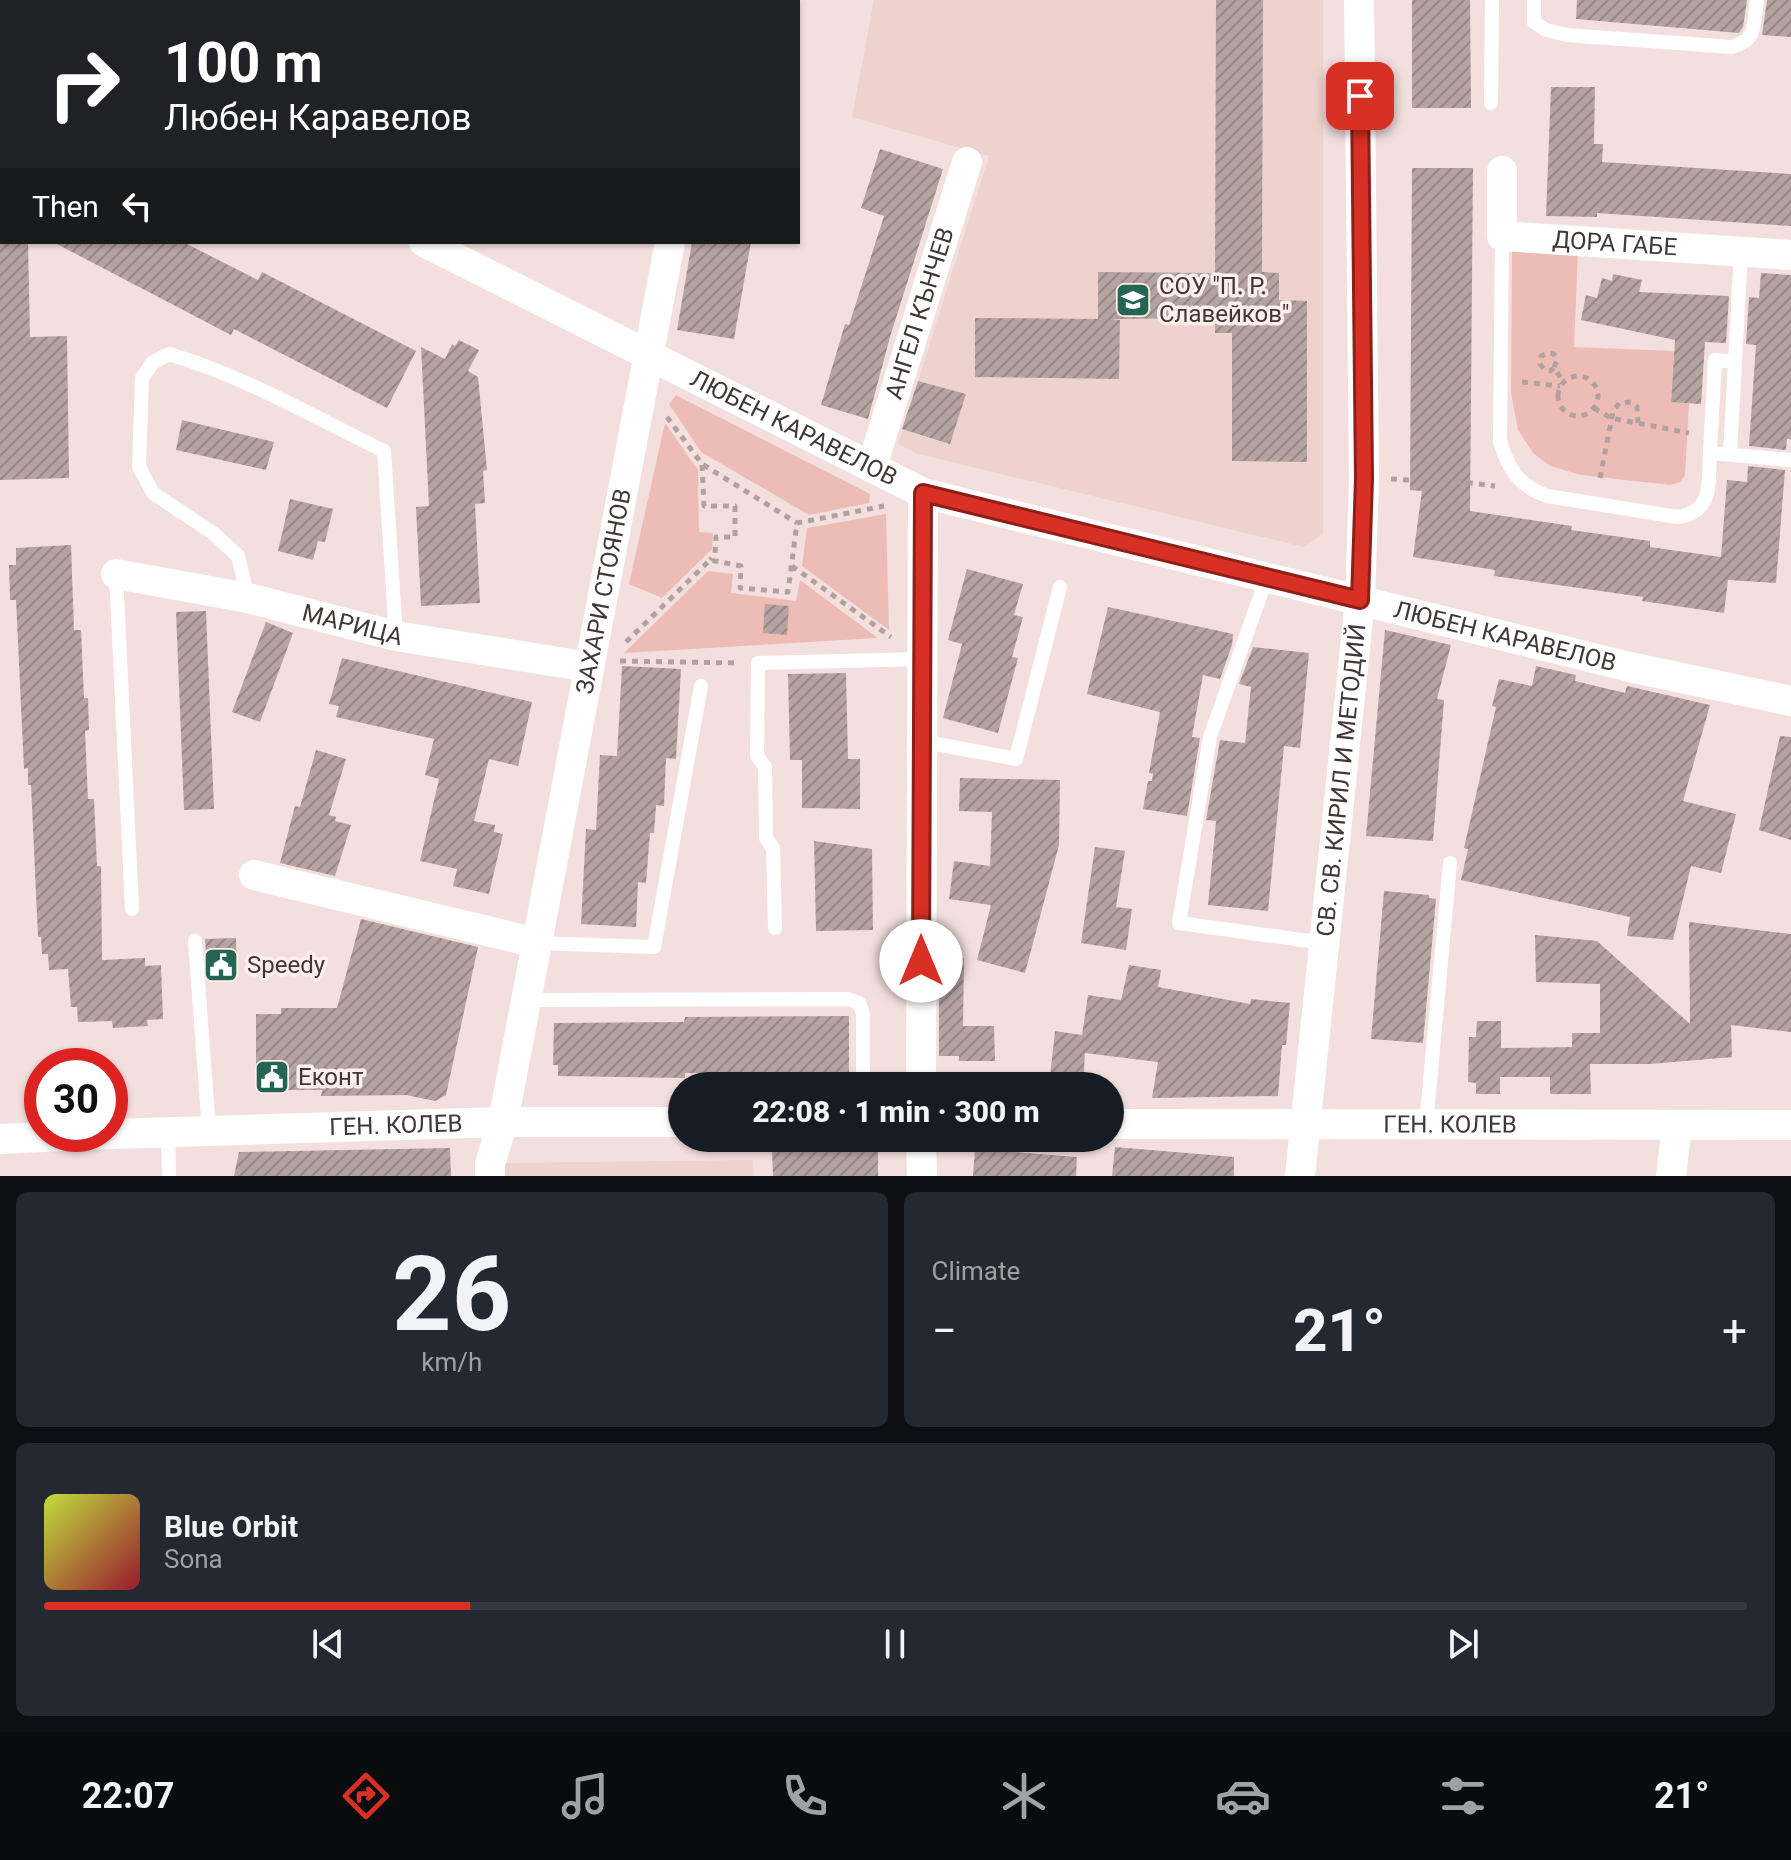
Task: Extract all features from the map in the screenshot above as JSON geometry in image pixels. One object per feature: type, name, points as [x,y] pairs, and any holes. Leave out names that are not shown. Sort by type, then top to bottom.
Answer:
[{"type":"street","name":"СВ. СВ. КИРИЛ И МЕТОДИЙ","points":[[1300,1176],[1360,600],[1364,479],[1359,0]]},
{"type":"street","name":"АНГЕЛ КЪНЧЕВ","points":[[872,466],[967,162]]},
{"type":"street","points":[[1502,171],[1502,236]]},
{"type":"street","name":"ДОРА ГАБЕ","points":[[1502,236],[1791,255]]},
{"type":"street","name":"ЛЮБЕН КАРАВЕЛОВ","points":[[427,244],[646,371],[872,466],[923,493],[1634,668],[1791,701]]},
{"type":"street","name":"ЗАХАРИ СТОЯНОВ","points":[[490,1176],[490,1164],[503,1122],[537,943],[597,664],[670,244]]},
{"type":"street","points":[[921,1072],[923,493]]},
{"type":"street","name":"МАРИЦА","points":[[116,574],[248,598],[396,636],[597,664]]},
{"type":"street","points":[[254,875],[537,943]]},
{"type":"street","name":"ГЕН. КОЛЕВ","points":[[128,1133],[503,1122],[668,1122]]},
{"type":"street","name":"ГЕН. КОЛЕВ","points":[[1124,1124],[1791,1125]]},
{"type":"street","points":[[1671,1176],[1677,1125]]},
{"type":"street","name":"ГЕН. КОЛЕВ","points":[[0,1139],[24,1138]]},
{"type":"street","points":[[921,1152],[922,1176]]},
{"type":"lane","points":[[1491,103],[1492,0]]},
{"type":"lane","points":[[1534,0],[1534,22],[1546,30],[1567,35],[1732,47],[1745,44],[1751,38],[1757,0]]},
{"type":"lane","points":[[1502,236],[1500,441],[1506,463],[1532,491],[1678,517],[1690,516],[1703,507],[1708,490],[1715,360],[1735,362]]},
{"type":"lane","points":[[1730,454],[1741,251]]},
{"type":"lane","points":[[248,598],[238,556],[213,533],[153,493],[139,467],[142,378],[152,363],[169,354],[218,370],[384,451],[396,636]]},
{"type":"lane","points":[[1710,453],[1791,460]]},
{"type":"lane","points":[[116,574],[132,909]]},
{"type":"lane","points":[[1267,577],[1210,737],[1179,923],[1324,943]]},
{"type":"lane","points":[[921,741],[1016,759],[1060,587]]},
{"type":"lane","points":[[775,928],[773,848],[766,838],[765,767],[757,756],[758,663],[921,659]]},
{"type":"lane","points":[[537,943],[654,947],[701,686]]},
{"type":"lane","points":[[1426,1125],[1450,863]]},
{"type":"lane","points":[[195,941],[209,1130]]},
{"type":"lane","points":[[526,1000],[848,999],[859,1003],[863,1014],[863,1072]]},
{"type":"lane","points":[[168,1131],[169,1176]]},
{"type":"path","points":[[1501,380],[1562,384],[1572,376],[1579,376],[1592,381],[1598,393],[1594,408],[1579,416],[1568,413],[1559,402],[1562,384],[1554,368]]},
{"type":"path","points":[[646,371],[702,464],[797,523],[877,508],[923,493]]},
{"type":"path","points":[[1600,478],[1611,418],[1619,403],[1631,402],[1637,407],[1638,423]]},
{"type":"path","points":[[1594,408],[1611,418],[1709,437]]},
{"type":"path","points":[[623,645],[710,560],[715,554],[716,537],[735,537],[735,506],[704,506],[702,464]]},
{"type":"path","points":[[710,560],[741,566],[740,588],[788,592],[797,523]]},
{"type":"path","points":[[791,566],[921,659]]},
{"type":"path","points":[[597,664],[758,663]]},
{"type":"shaded area","name":"СОУ \"П. Р. Славейков\"","points":[[874,0],[1323,0],[1323,533],[1304,547],[918,454],[898,444],[989,156],[852,117]]},
{"type":"shaded area","points":[[1512,247],[1578,252],[1574,347],[1674,351],[1671,401],[1689,403],[1685,475],[1680,482],[1670,485],[1581,475],[1550,466],[1533,453],[1518,430],[1511,393]]},
{"type":"shaded area","points":[[676,395],[870,494],[869,503],[809,515],[701,452],[669,404]]},
{"type":"shaded area","points":[[665,423],[698,470],[699,532],[713,533],[712,549],[662,598],[629,584]]},
{"type":"shaded area","points":[[886,514],[889,630],[802,566],[807,528]]},
{"type":"shaded area","points":[[708,571],[733,574],[731,593],[796,601],[800,580],[878,638],[624,653]]},
{"type":"shaded area","points":[[753,1160],[754,1176],[504,1176],[504,1163]]},
{"type":"building","points":[[1216,0],[1263,0],[1262,272],[1279,273],[1279,300],[1307,301],[1307,462],[1232,461],[1232,333],[1215,333],[1215,318],[1110,319],[1120,320],[1119,379],[975,377],[975,318],[1098,319],[1098,272],[1215,273]]},
{"type":"building","points":[[1412,0],[1470,0],[1471,108],[1412,108]]},
{"type":"building","points":[[1577,0],[1747,0],[1743,27],[1739,33],[1576,19]]},
{"type":"building","points":[[1767,0],[1791,0],[1791,37],[1762,35]]},
{"type":"building","points":[[1551,87],[1595,87],[1594,144],[1603,144],[1602,162],[1791,174],[1791,226],[1597,213],[1597,217],[1546,216]]},
{"type":"building","points":[[880,149],[943,169],[890,337],[868,419],[821,405],[845,324],[849,325],[884,216],[861,208]]},
{"type":"building","points":[[1412,168],[1473,168],[1470,511],[1572,526],[1571,530],[1650,541],[1650,547],[1721,557],[1727,480],[1747,482],[1748,466],[1785,470],[1776,583],[1728,580],[1724,613],[1642,601],[1643,597],[1494,576],[1495,570],[1413,557],[1422,491],[1410,490]]},
{"type":"building","points":[[0,244],[28,244],[30,337],[67,336],[69,478],[0,480]]},
{"type":"building","points":[[57,244],[187,244],[258,280],[262,272],[416,351],[387,408],[234,329],[231,335]]},
{"type":"building","points":[[692,244],[751,244],[734,339],[677,330]]},
{"type":"building","points":[[1761,273],[1791,275],[1791,439],[1787,439],[1786,450],[1749,446],[1756,345],[1746,344],[1749,297],[1759,298]]},
{"type":"building","points":[[1613,274],[1642,280],[1639,292],[1729,296],[1726,343],[1705,342],[1701,404],[1671,402],[1675,340],[1581,320],[1586,295],[1597,298],[1602,278],[1612,281]]},
{"type":"building","points":[[459,340],[479,350],[468,371],[478,377],[487,470],[483,471],[485,503],[475,504],[480,603],[421,606],[416,507],[429,506],[421,347],[445,359],[452,344],[455,346]]},
{"type":"building","points":[[918,381],[966,394],[950,444],[902,429]]},
{"type":"building","points":[[182,420],[274,442],[266,470],[176,450]]},
{"type":"building","points":[[290,499],[333,509],[325,542],[318,541],[313,560],[278,551]]},
{"type":"building","points":[[71,545],[74,630],[81,630],[84,698],[88,698],[89,730],[85,731],[88,799],[94,799],[97,866],[101,866],[102,960],[145,958],[145,966],[161,965],[163,1019],[147,1020],[148,1026],[113,1028],[112,1021],[78,1022],[77,1007],[71,1007],[68,969],[49,970],[48,954],[42,954],[41,937],[38,937],[31,785],[28,785],[28,768],[24,769],[16,600],[10,600],[9,565],[16,565],[16,548]]},
{"type":"building","points":[[967,569],[1023,584],[1014,615],[1023,617],[1012,657],[1018,658],[998,733],[943,718],[962,644],[948,640]]},
{"type":"building","points":[[765,604],[789,606],[787,635],[763,633]]},
{"type":"building","points":[[1108,607],[1233,634],[1220,679],[1203,675],[1192,737],[1200,738],[1187,816],[1143,809],[1148,781],[1152,781],[1153,774],[1149,773],[1160,712],[1087,694]]},
{"type":"building","points":[[206,611],[214,809],[184,810],[176,612]]},
{"type":"building","points":[[266,622],[293,633],[260,722],[232,712]]},
{"type":"building","points":[[1385,630],[1451,645],[1437,699],[1444,700],[1433,841],[1366,836]]},
{"type":"building","points":[[1253,647],[1309,653],[1300,748],[1284,746],[1268,911],[1208,905],[1216,821],[1206,820],[1220,740],[1245,743],[1251,687],[1239,684]]},
{"type":"building","points":[[342,658],[532,702],[518,766],[489,759],[474,821],[495,825],[494,832],[503,834],[489,894],[453,886],[457,869],[420,861],[439,779],[425,775],[434,739],[336,717],[339,706],[329,704]]},
{"type":"building","points":[[622,666],[681,669],[676,759],[666,758],[664,806],[656,805],[646,883],[638,882],[636,927],[581,924],[586,829],[596,830],[600,755],[617,756]]},
{"type":"building","points":[[1536,666],[1576,675],[1575,681],[1625,693],[1627,686],[1710,705],[1683,801],[1736,814],[1721,873],[1691,866],[1673,940],[1627,936],[1630,917],[1461,880],[1468,849],[1464,848],[1496,707],[1492,706],[1499,679],[1532,686]]},
{"type":"building","points":[[846,673],[848,759],[860,759],[860,809],[802,808],[802,760],[790,760],[788,674]]},
{"type":"building","points":[[1780,736],[1791,737],[1791,840],[1759,830]]},
{"type":"building","points":[[316,750],[346,759],[329,815],[336,817],[335,821],[351,825],[335,876],[280,863],[295,806],[300,807]]},
{"type":"building","points":[[960,778],[1060,780],[1059,845],[1025,973],[977,960],[991,905],[949,899],[954,861],[990,866],[992,812],[959,811]]},
{"type":"building","points":[[814,841],[872,849],[873,930],[816,931]]},
{"type":"building","points":[[1095,847],[1125,851],[1116,907],[1132,909],[1126,950],[1081,943]]},
{"type":"building","points":[[1384,891],[1429,895],[1429,898],[1436,899],[1423,1043],[1371,1039]]},
{"type":"building","points":[[361,919],[478,947],[446,1095],[435,1101],[406,1095],[321,1096],[322,1090],[256,1090],[256,1014],[281,1014],[281,1008],[337,1008]]},
{"type":"building","points":[[1689,922],[1791,934],[1791,1032],[1731,1025],[1732,1057],[1650,1064],[1590,1064],[1591,1094],[1550,1094],[1550,1077],[1500,1077],[1500,1094],[1476,1094],[1476,1083],[1468,1082],[1469,1037],[1476,1037],[1477,1021],[1501,1021],[1501,1048],[1572,1047],[1572,1033],[1600,1033],[1600,984],[1536,982],[1535,935],[1597,941],[1690,1024]]},
{"type":"building","points":[[236,938],[237,977],[208,977],[205,939]]},
{"type":"building","points":[[964,958],[963,1026],[994,1026],[995,1061],[959,1061],[959,1056],[939,1056],[939,959]]},
{"type":"building","points":[[1129,965],[1161,970],[1158,987],[1250,1004],[1251,999],[1290,1003],[1286,1045],[1282,1045],[1278,1096],[1152,1098],[1158,1062],[1085,1053],[1084,1072],[1051,1072],[1055,1031],[1082,1035],[1088,995],[1121,1000]]},
{"type":"building","points":[[849,1016],[849,1072],[668,1072],[668,1078],[558,1076],[558,1065],[553,1065],[554,1023],[684,1022],[685,1017]]},
{"type":"building","points":[[450,1148],[451,1176],[234,1176],[239,1152]]},
{"type":"building","points":[[1124,1148],[1234,1157],[1234,1176],[1112,1176],[1114,1152],[1124,1152]]},
{"type":"building","points":[[772,1152],[878,1152],[878,1176],[773,1176]]},
{"type":"building","points":[[975,1152],[1077,1157],[1076,1176],[973,1176]]},
{"type":"place","name":"СОУ \"П. Р. Славейков\"","points":[[1133,300]]},
{"type":"place","name":"Speedy","points":[[221,965]]},
{"type":"place","name":"Еконт","points":[[272,1077]]},
{"type":"route","points":[[921,961],[923,493],[1360,600],[1364,479],[1360,96]]}]
